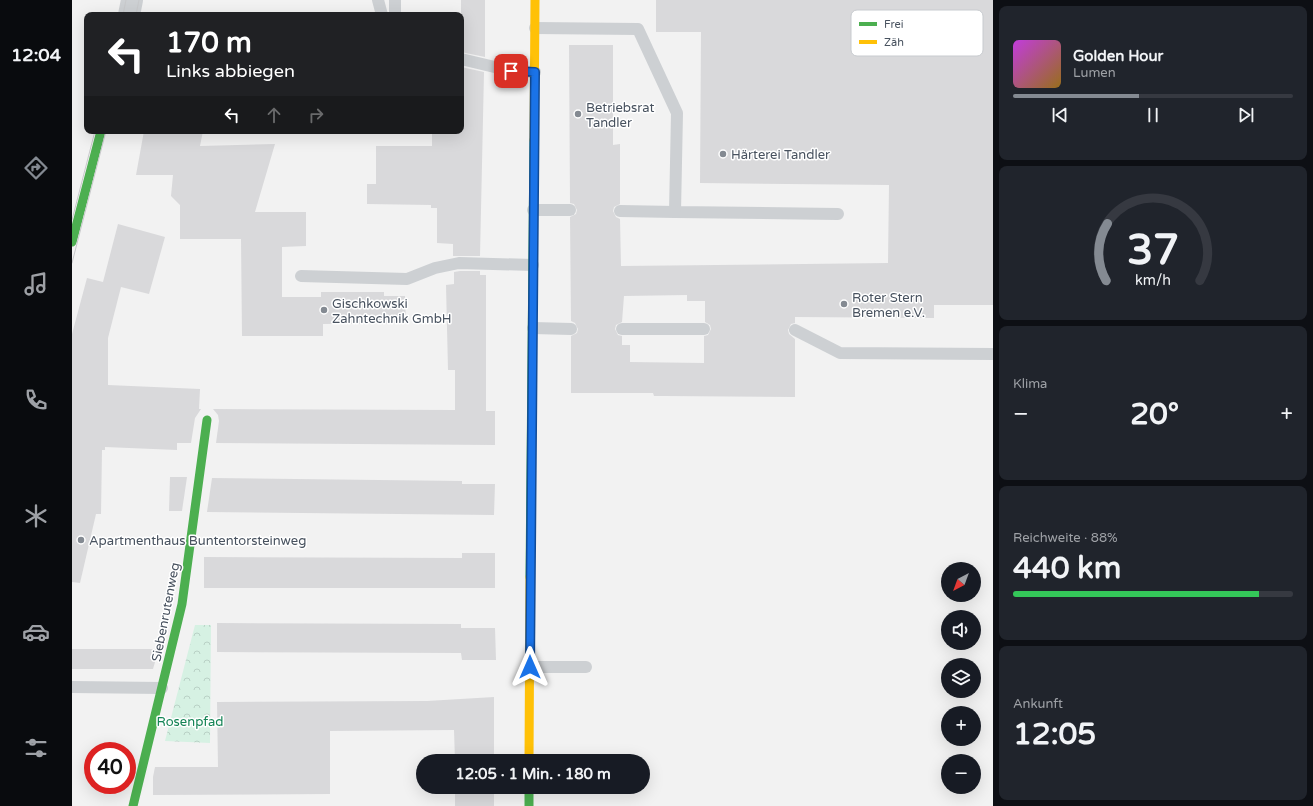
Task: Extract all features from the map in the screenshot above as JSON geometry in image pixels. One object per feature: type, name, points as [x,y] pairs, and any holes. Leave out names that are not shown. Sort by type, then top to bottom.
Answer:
[{"type":"street","points":[[130,12],[132,0]]},
{"type":"street","points":[[529,754],[535,0]]},
{"type":"street","points":[[72,242],[100,134]]},
{"type":"street","name":"Siebenrutenweg","points":[[133,806],[182,604],[207,420]]},
{"type":"street","points":[[529,794],[529,806]]},
{"type":"lane","points":[[378,0],[381,12]]},
{"type":"lane","points":[[395,0],[395,12]]},
{"type":"lane","points":[[535,28],[638,28],[677,112],[675,212]]},
{"type":"lane","points":[[464,58],[479,59],[511,71],[535,72]]},
{"type":"lane","points":[[534,210],[570,210]]},
{"type":"lane","points":[[620,211],[838,214]]},
{"type":"lane","points":[[301,276],[407,279],[435,268],[459,263],[533,265]]},
{"type":"lane","points":[[533,328],[571,329]]},
{"type":"lane","points":[[622,329],[704,330]]},
{"type":"lane","points":[[795,330],[840,353],[993,354]]},
{"type":"lane","points":[[530,667],[586,667]]},
{"type":"lane","points":[[72,687],[162,688]]},
{"type":"green space","name":"Rosenpfad","points":[[195,625],[211,625],[210,743],[165,741]]},
{"type":"building","points":[[461,0],[485,0],[485,57],[464,53],[464,12],[461,12]]},
{"type":"building","points":[[656,0],[993,0],[993,305],[934,305],[934,318],[795,317],[795,323],[791,324],[788,330],[789,334],[795,339],[795,397],[654,396],[653,393],[571,393],[571,336],[577,333],[578,329],[575,323],[571,321],[570,217],[576,214],[577,210],[574,204],[570,203],[569,45],[613,45],[613,145],[620,144],[620,204],[614,207],[613,211],[616,217],[620,219],[621,266],[888,263],[889,185],[700,183],[701,32],[656,32]],"holes":[[[687,295],[687,301],[705,301],[705,322],[710,325],[711,329],[708,335],[704,336],[704,363],[630,362],[630,345],[622,345],[622,336],[618,335],[615,329],[616,325],[622,322],[624,296]]]},
{"type":"building","points":[[464,68],[484,72],[480,256],[453,256],[453,244],[437,243],[437,208],[431,208],[431,205],[367,204],[367,184],[376,184],[376,146],[432,146],[432,134],[464,134]]},
{"type":"building","points":[[143,134],[202,134],[200,146],[275,144],[255,212],[306,212],[306,246],[282,247],[282,297],[321,297],[321,292],[384,292],[384,296],[405,296],[406,323],[323,324],[323,336],[242,336],[241,239],[180,239],[180,205],[171,196],[173,175],[136,175]]},
{"type":"building","points":[[118,224],[165,237],[149,294],[121,287],[108,338],[108,385],[200,389],[199,409],[201,409],[195,418],[191,443],[177,443],[177,450],[105,447],[105,450],[102,450],[101,514],[96,514],[80,583],[72,582],[72,334],[87,278],[103,282]]},
{"type":"building","points":[[480,271],[480,275],[486,275],[486,411],[495,411],[495,445],[216,443],[219,421],[218,415],[213,409],[455,410],[455,370],[448,370],[446,285],[454,284],[454,272]]},
{"type":"building","points":[[170,477],[187,477],[182,511],[169,511]]},
{"type":"building","points":[[212,478],[462,481],[462,484],[495,484],[494,515],[207,512]]},
{"type":"building","points":[[462,553],[495,553],[495,588],[204,588],[204,557],[462,558]]},
{"type":"building","points":[[217,623],[461,624],[461,628],[495,628],[496,660],[462,660],[461,653],[217,652]]},
{"type":"building","points":[[72,649],[156,649],[157,655],[153,669],[72,669]]},
{"type":"building","points":[[494,697],[494,754],[455,754],[454,730],[330,731],[330,794],[153,795],[153,777],[155,767],[218,767],[217,702],[427,701]]},
{"type":"building","points":[[455,794],[494,794],[494,806],[455,806]]},
{"type":"tram line","points":[[124,12],[126,0]]},
{"type":"tram line","points":[[137,12],[139,0]]},
{"type":"tram line","points":[[72,220],[94,134]]},
{"type":"tram line","points":[[72,263],[105,134]]},
{"type":"traffic: fast","points":[[72,242],[100,134]]},
{"type":"traffic: fast","points":[[530,577],[534,140]]},
{"type":"traffic: fast","points":[[133,806],[182,604],[207,420]]},
{"type":"traffic: fast","points":[[529,794],[529,806]]},
{"type":"traffic: slow","points":[[534,140],[535,0]]},
{"type":"traffic: slow","points":[[529,754],[530,577]]},
{"type":"place","name":"Betriebsrat Tandler","points":[[578,114]]},
{"type":"place","name":"Härterei Tandler","points":[[723,154]]},
{"type":"place","name":"Roter Stern Bremen e.V.","points":[[844,304]]},
{"type":"place","name":"Gischkowski Zahntechnik GmbH","points":[[324,310]]},
{"type":"place","name":"Apartmenthaus Buntentorsteinweg","points":[[81,540]]},
{"type":"route","points":[[511,71],[535,72],[530,667]]}]
